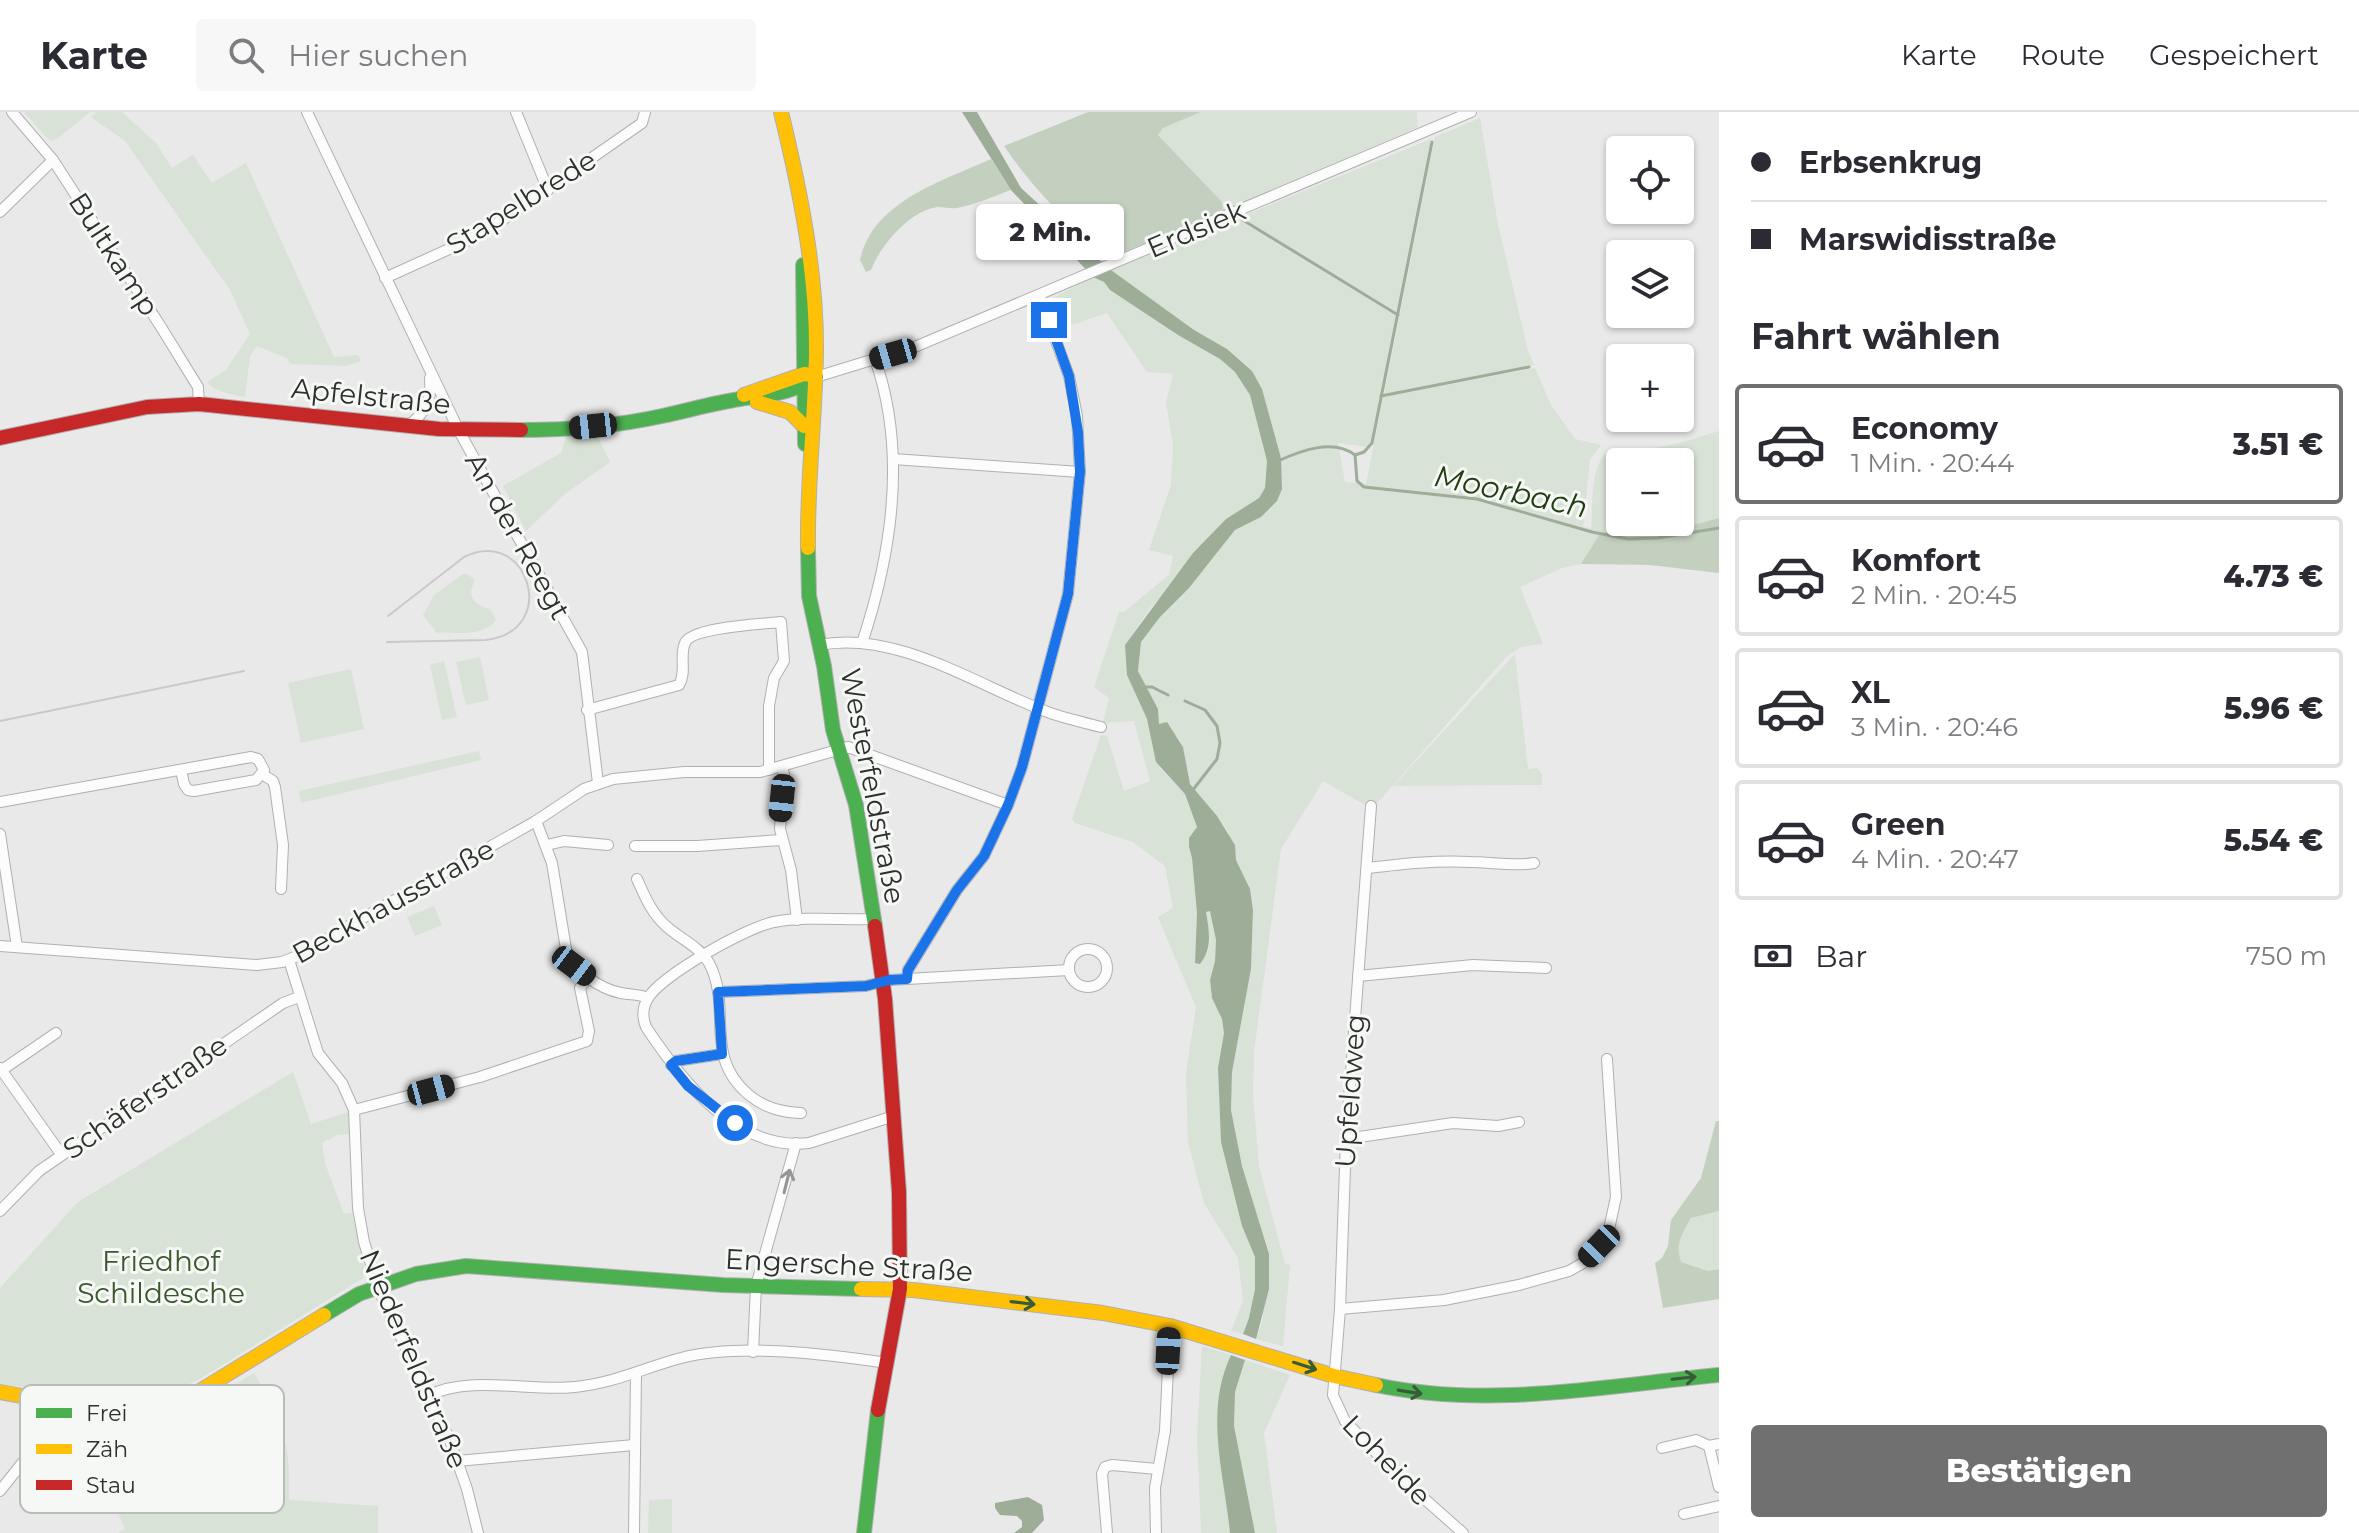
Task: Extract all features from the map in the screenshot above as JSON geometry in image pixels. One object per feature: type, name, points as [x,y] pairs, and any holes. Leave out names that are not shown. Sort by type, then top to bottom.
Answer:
[{"type":"main road","name":"Westerfeldstraße","points":[[781,112],[813,285],[804,428],[808,532]]},
{"type":"main road","name":"Westerfeldstraße","points":[[808,378],[809,596],[838,748],[861,827],[883,983],[899,1192],[900,1289],[879,1401],[864,1533]]},
{"type":"main road","name":"Apfelstraße","points":[[0,438],[147,407],[199,404],[459,431],[564,429],[622,423],[737,399],[766,397],[808,378]]},
{"type":"main road","points":[[737,399],[788,409],[804,428]]},
{"type":"main road","name":"Engersche Straße","points":[[210,1385],[359,1294],[416,1274],[466,1266],[756,1286],[900,1289],[1103,1313],[1170,1326],[1334,1376],[1410,1392],[1468,1397],[1542,1393],[1719,1375]]},
{"type":"main road","name":"Engersche Straße","points":[[0,1392],[20,1395]]},
{"type":"street","name":"Bultkamp","points":[[12,112],[53,160],[198,387],[199,404]]},
{"type":"street","name":"An der Reegt","points":[[307,112],[459,431],[582,652],[598,783]]},
{"type":"street","points":[[516,112],[548,190]]},
{"type":"street","name":"Stapelbrede","points":[[385,278],[469,240],[548,190],[642,123],[645,112]]},
{"type":"street","name":"Erdsiek","points":[[875,359],[917,346],[1471,112]]},
{"type":"street","points":[[0,212],[53,160]]},
{"type":"street","points":[[907,979],[908,970],[957,890],[984,856],[1008,805],[1022,767],[1068,594],[1080,472],[1077,416],[1072,389],[1039,295]]},
{"type":"street","points":[[808,378],[875,359]]},
{"type":"street","name":"Westerfeldstraße","points":[[862,643],[889,530],[893,459],[887,404],[875,359]]},
{"type":"street","name":"An der Reegt","points":[[408,426],[430,402],[428,368]]},
{"type":"street","points":[[893,459],[1080,472]]},
{"type":"street","points":[[587,710],[679,685],[683,677],[684,644],[690,637],[724,628],[781,622],[784,661],[774,678],[769,706],[769,770]]},
{"type":"street","points":[[819,645],[847,641],[862,643],[934,662],[1037,707],[1101,727]]},
{"type":"street","points":[[838,748],[855,748],[1008,805]]},
{"type":"street","name":"Beckhausstraße","points":[[0,946],[257,965],[289,960],[598,783],[663,773],[750,773],[782,767],[838,748]]},
{"type":"street","points":[[0,802],[251,757],[263,765],[262,774],[256,780],[194,791],[188,790],[184,784],[181,770]]},
{"type":"street","points":[[782,767],[781,840],[790,862],[797,920]]},
{"type":"street","points":[[262,774],[273,781],[278,800],[283,845],[281,889]]},
{"type":"street","name":"Upfeldweg","points":[[1334,1376],[1340,1309],[1346,1139],[1371,806]]},
{"type":"street","points":[[536,821],[547,845],[568,955],[574,966],[617,992],[648,998]]},
{"type":"street","points":[[0,834],[17,947]]},
{"type":"street","points":[[635,846],[697,846],[781,840]]},
{"type":"street","points":[[547,845],[564,841],[608,845]]},
{"type":"street","points":[[1368,868],[1420,862],[1534,863]]},
{"type":"street","points":[[637,879],[651,910],[709,963],[718,992],[722,1054],[726,1069],[755,1100],[774,1110],[801,1113]]},
{"type":"street","points":[[873,919],[797,920],[772,922],[758,927],[733,938],[657,987],[643,1010],[646,1027],[688,1086],[735,1123],[768,1138],[796,1143],[832,1137],[894,1116]]},
{"type":"street","name":"Niederfeldstraße","points":[[289,960],[318,1053],[342,1083],[354,1110],[358,1208],[364,1242],[378,1287],[430,1395],[457,1461],[478,1533]]},
{"type":"street","points":[[1358,976],[1473,965],[1546,968]]},
{"type":"street","points":[[718,992],[800,990],[876,985],[907,979],[1069,970]]},
{"type":"street","points":[[354,1110],[480,1077],[587,1041],[589,1031],[580,988],[588,977]]},
{"type":"street","name":"Schäferstraße","points":[[0,1211],[39,1171],[61,1154],[283,1003],[299,997]]},
{"type":"street","points":[[56,1033],[1,1069],[61,1154]]},
{"type":"street","points":[[671,1065],[676,1061],[722,1054]]},
{"type":"street","points":[[1340,1309],[1444,1300],[1519,1285],[1569,1271],[1583,1263],[1609,1229],[1616,1197],[1607,1059]]},
{"type":"street","points":[[1346,1139],[1453,1123],[1498,1126],[1519,1122]]},
{"type":"street","points":[[753,1352],[756,1286],[796,1143]]},
{"type":"street","points":[[1156,1533],[1157,1469],[1165,1431],[1170,1326]]},
{"type":"street","points":[[430,1395],[443,1388],[571,1388],[610,1383],[681,1358],[704,1354],[801,1352],[887,1363]]},
{"type":"street","points":[[634,1533],[636,1374]]},
{"type":"street","name":"Loheide","points":[[1334,1376],[1333,1395],[1345,1421],[1402,1479],[1463,1533]]},
{"type":"street","points":[[1662,1448],[1696,1440],[1714,1445],[1719,1487]]},
{"type":"street","points":[[457,1461],[634,1445]]},
{"type":"street","points":[[0,1491],[20,1466]]},
{"type":"street","points":[[1107,1533],[1102,1474],[1105,1467],[1157,1469]]},
{"type":"street","points":[[1684,1514],[1719,1506]]},
{"type":"green space","points":[[24,112],[90,112],[52,141]]},
{"type":"green space","points":[[97,112],[122,112],[156,143],[172,168],[193,155],[212,183],[246,163],[334,357],[358,355],[361,361],[346,366],[290,364],[287,358],[257,346],[250,356],[245,397],[211,386],[207,382],[226,370],[250,334],[230,290],[125,141],[91,117]]},
{"type":"green space","points":[[1201,112],[1417,112],[1418,127],[1223,211],[1222,202],[1158,135],[1163,128]]},
{"type":"green space","points":[[1480,118],[1498,224],[1534,365],[1384,394],[1435,137]]},
{"type":"green space","points":[[1431,139],[1397,312],[1260,231],[1243,216]]},
{"type":"green space","points":[[1237,219],[1396,316],[1372,440],[1367,447],[1338,443],[1345,482],[1366,484],[1383,397],[1535,368],[1551,405],[1575,439],[1601,445],[1590,459],[1583,527],[1591,528],[1596,471],[1606,453],[1606,533],[1601,532],[1581,564],[1562,568],[1520,587],[1543,644],[1521,647],[1506,657],[1372,809],[1323,781],[1281,849],[1254,1052],[1253,1095],[1259,1166],[1285,1264],[1290,1265],[1283,1346],[1256,1339],[1262,1321],[1269,1254],[1242,1166],[1231,1110],[1232,1072],[1251,969],[1253,910],[1250,889],[1236,860],[1227,830],[1190,783],[1179,738],[1159,724],[1158,709],[1138,671],[1141,642],[1160,617],[1189,588],[1235,530],[1261,517],[1281,458],[1262,389],[1252,371],[1227,349],[1194,330],[1111,270]]},
{"type":"green space","points":[[1093,277],[1178,335],[1220,359],[1235,372],[1250,395],[1267,461],[1265,488],[1259,498],[1226,519],[1193,553],[1125,645],[1137,697],[1147,719],[1160,768],[1185,794],[1197,827],[1189,838],[1197,913],[1195,962],[1207,954],[1210,943],[1206,911],[1211,910],[1216,940],[1210,980],[1212,998],[1222,1019],[1224,1033],[1218,1068],[1221,1142],[1242,1226],[1255,1257],[1255,1289],[1243,1334],[1231,1331],[1243,1301],[1238,1258],[1204,1203],[1188,1142],[1186,1074],[1196,1007],[1158,917],[1173,908],[1165,866],[1133,842],[1075,823],[1072,819],[1101,735],[1107,736],[1124,791],[1150,781],[1134,721],[1103,723],[1109,698],[1094,687],[1119,612],[1124,612],[1169,575],[1173,556],[1149,550],[1171,485],[1173,446],[1166,402],[1173,374],[1147,372],[1107,313],[1057,330],[1050,304],[1053,298]]},
{"type":"green space","points":[[1719,431],[1719,518],[1694,525],[1694,448],[1649,448]]},
{"type":"green space","points":[[597,435],[610,462],[565,494],[526,531],[503,486],[561,453],[566,436]]},
{"type":"green space","points":[[463,574],[475,580],[471,591],[473,599],[490,609],[496,620],[477,631],[437,633],[423,615],[434,595]]},
{"type":"green space","points":[[1515,654],[1528,769],[1537,768],[1542,774],[1542,785],[1393,786]]},
{"type":"green space","points":[[480,657],[489,700],[466,705],[456,662]]},
{"type":"green space","points":[[444,661],[457,717],[442,720],[430,665]]},
{"type":"green space","points":[[351,669],[364,729],[301,743],[288,683]]},
{"type":"green space","points":[[479,751],[481,760],[301,803],[299,791]]},
{"type":"green space","points":[[434,906],[442,925],[415,936],[407,917]]},
{"type":"green space","name":"Friedhof Schildesche","points":[[293,1072],[311,1124],[348,1112],[350,1134],[337,1135],[322,1143],[325,1163],[344,1214],[352,1213],[364,1265],[363,1278],[187,1385],[20,1387],[0,1384],[0,1288],[78,1202]]},
{"type":"green space","points":[[1719,1211],[1719,1269],[1708,1271],[1681,1262],[1679,1244],[1691,1218]]},
{"type":"green space","points":[[1202,1346],[1231,1355],[1224,1374],[1219,1419],[1230,1533],[1201,1533],[1197,1437]]},
{"type":"green space","points":[[1245,1360],[1290,1375],[1264,1433],[1277,1533],[1255,1533],[1234,1426],[1235,1392]]},
{"type":"green space","points":[[254,1373],[261,1385],[234,1385]]},
{"type":"green space","points":[[284,1439],[289,1500],[378,1506],[378,1533],[118,1533],[125,1529],[118,1513],[284,1513]]},
{"type":"green space","points":[[672,1499],[672,1533],[648,1533],[649,1500]]},
{"type":"shaded area","points":[[962,112],[977,112],[1021,188],[1111,270],[1194,330],[1227,349],[1252,371],[1262,389],[1281,458],[1282,489],[1277,501],[1261,517],[1235,530],[1189,588],[1160,617],[1141,642],[1138,671],[1158,709],[1159,724],[1167,722],[1183,747],[1190,784],[1217,816],[1235,845],[1236,860],[1250,889],[1253,910],[1251,969],[1232,1072],[1231,1110],[1242,1166],[1269,1254],[1269,1289],[1256,1339],[1243,1334],[1255,1289],[1255,1257],[1242,1226],[1221,1142],[1218,1068],[1224,1033],[1222,1019],[1212,998],[1210,980],[1216,940],[1210,911],[1206,912],[1207,952],[1200,964],[1195,963],[1197,913],[1189,838],[1197,827],[1185,794],[1156,762],[1147,719],[1127,675],[1125,645],[1193,553],[1226,519],[1259,498],[1265,488],[1267,461],[1250,395],[1235,372],[1220,359],[1178,335],[1093,277],[1011,190]]},
{"type":"shaded area","points":[[1088,112],[1201,112],[1163,128],[1158,135],[1222,202],[1223,211],[1121,253],[1089,237],[1040,192],[1004,146]]},
{"type":"shaded area","points":[[991,159],[1011,190],[964,207],[938,207],[917,215],[897,231],[881,250],[871,270],[866,272],[860,260],[867,240],[879,222],[912,196]]},
{"type":"shaded area","points":[[1719,518],[1719,573],[1650,565],[1581,564],[1601,532],[1606,533],[1606,536],[1694,536],[1694,525]]},
{"type":"shaded area","points":[[1716,1121],[1719,1121],[1719,1211],[1691,1218],[1682,1234],[1679,1250],[1681,1262],[1708,1271],[1719,1269],[1719,1299],[1663,1308],[1655,1263],[1662,1258],[1668,1246],[1671,1220],[1701,1178]]},
{"type":"shaded area","points":[[1231,1355],[1245,1360],[1235,1392],[1234,1426],[1255,1533],[1230,1533],[1217,1421],[1223,1377]]},
{"type":"shaded area","points":[[1028,1497],[1042,1505],[1044,1520],[1032,1533],[1014,1533],[1022,1527],[1022,1521],[1017,1516],[1000,1515],[995,1503]]},
{"type":"waterway","points":[[1355,455],[1364,452],[1372,443],[1432,142]]},
{"type":"waterway","points":[[1241,219],[1398,315]]},
{"type":"waterway","points":[[1381,396],[1529,367]]},
{"type":"waterway","name":"Moorbach","points":[[1278,461],[1306,450],[1337,447],[1355,455],[1357,481],[1364,487],[1477,499],[1592,532],[1628,539],[1658,538],[1719,528]]},
{"type":"waterway","points":[[1145,687],[1168,695]]},
{"type":"waterway","points":[[1185,701],[1205,710],[1217,726],[1220,743],[1217,759],[1192,791]]},
{"type":"tram line","points":[[387,642],[486,640],[509,633],[523,619],[529,601],[527,583],[519,567],[505,555],[486,551],[464,557],[388,616]]},
{"type":"tram line","points":[[0,721],[244,671]]},
{"type":"traffic: fast","points":[[803,265],[805,444]]},
{"type":"traffic: fast","points":[[521,430],[592,427],[645,419],[786,391],[816,377]]},
{"type":"traffic: fast","points":[[808,548],[809,596],[824,666],[833,730],[856,805],[875,926]]},
{"type":"traffic: fast","points":[[324,1315],[359,1294],[416,1274],[466,1266],[723,1285],[861,1289]]},
{"type":"traffic: fast","points":[[1376,1385],[1419,1392],[1504,1395],[1719,1375]]},
{"type":"traffic: fast","points":[[864,1533],[878,1410]]},
{"type":"traffic: slow","points":[[781,112],[806,232],[816,323],[808,548]]},
{"type":"traffic: slow","points":[[744,395],[804,374],[811,375]]},
{"type":"traffic: slow","points":[[757,402],[790,412],[804,426]]},
{"type":"traffic: slow","points":[[861,1289],[913,1290],[1103,1313],[1170,1326],[1334,1376],[1376,1385]]},
{"type":"traffic: slow","points":[[210,1385],[324,1315]]},
{"type":"traffic: slow","points":[[0,1392],[20,1396]]},
{"type":"traffic: jam","points":[[0,438],[147,407],[199,404],[439,429],[521,430]]},
{"type":"traffic: jam","points":[[875,926],[885,999],[899,1192],[900,1289],[878,1410]]},
{"type":"route","points":[[735,1123],[688,1086],[671,1065],[676,1061],[722,1054],[718,992],[866,986],[907,979],[908,970],[957,890],[984,856],[1008,805],[1022,767],[1068,594],[1076,529],[1080,466],[1077,416],[1069,376],[1049,320]]}]
